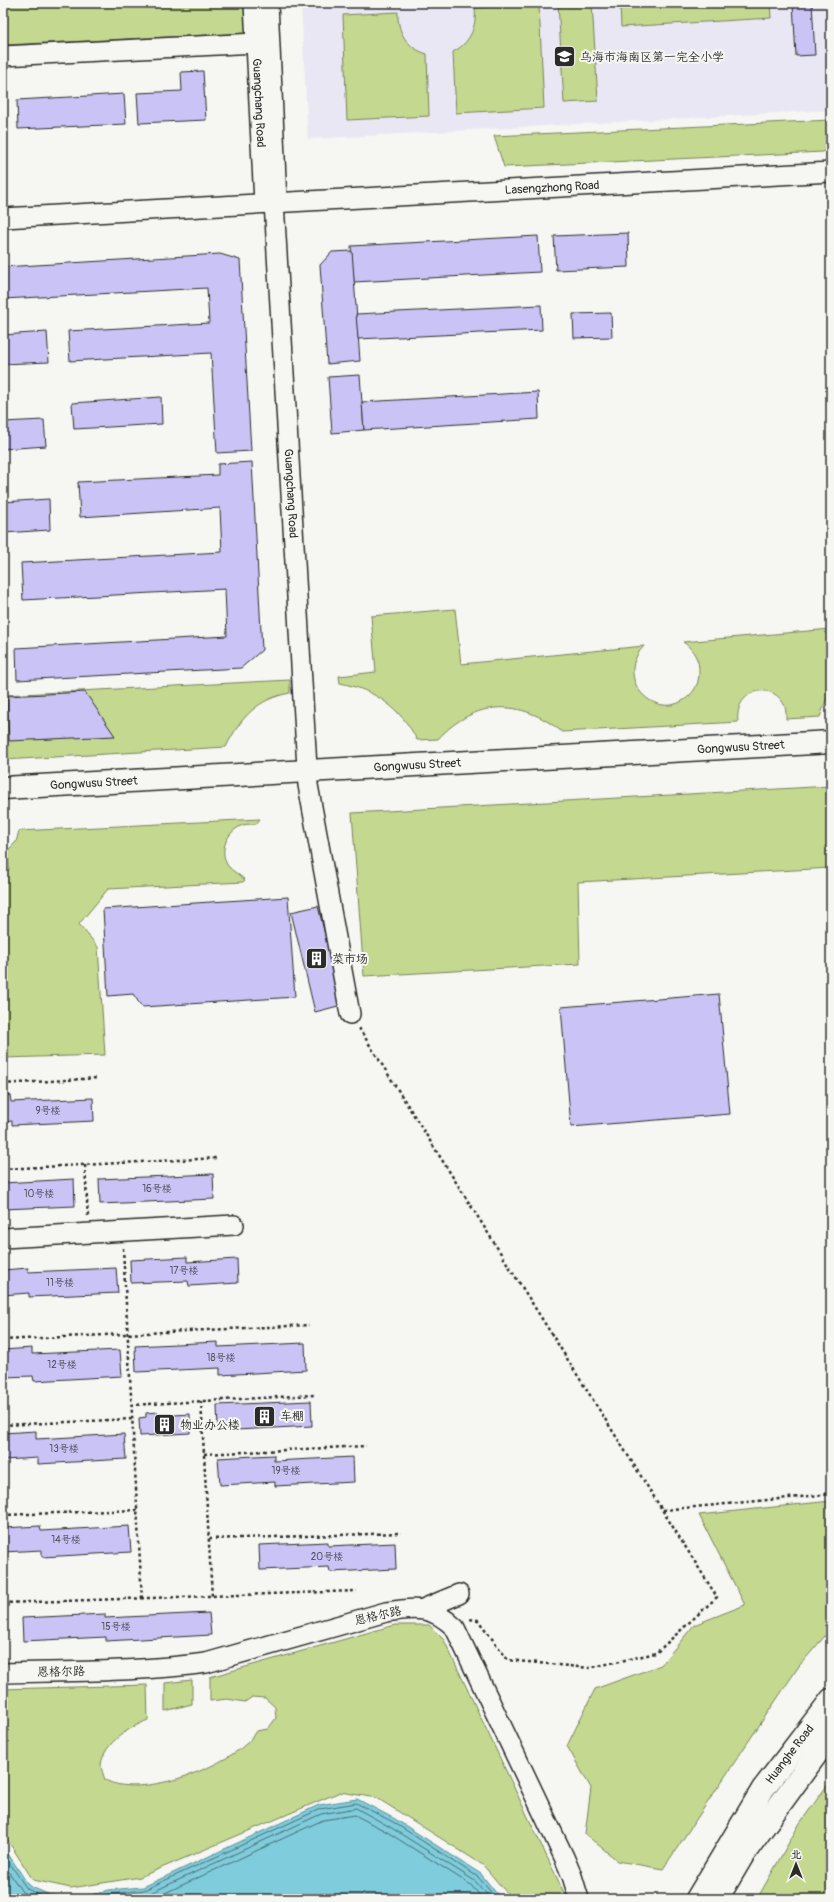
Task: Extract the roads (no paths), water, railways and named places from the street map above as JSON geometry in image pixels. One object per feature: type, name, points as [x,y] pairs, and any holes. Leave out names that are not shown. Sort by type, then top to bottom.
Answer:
[{"type":"main road","name":"Gongwusu Street","points":[[3,802],[308,778],[831,742]]},
{"type":"main road","name":"Gongwusu Street","points":[[3,788],[308,778],[831,757]]},
{"type":"main road","name":"Huanghe Road","points":[[763,1789],[831,1700]]},
{"type":"main road","name":"Huanghe Road","points":[[780,1803],[831,1734]]},
{"type":"main road","points":[[697,1899],[763,1789]]},
{"type":"main road","points":[[701,1899],[763,1789]]},
{"type":"main road","points":[[717,1899],[744,1855],[780,1803]]},
{"type":"main road","points":[[730,1899],[780,1803]]},
{"type":"street","name":"Guangchang Road","points":[[254,3],[256,43],[272,202],[308,778],[350,1014]]},
{"type":"street","name":"Guangchang Road","points":[[268,3],[272,202]]},
{"type":"street","points":[[3,56],[256,43]]},
{"type":"street","name":"Lasengzhong Road","points":[[3,218],[831,172]]},
{"type":"street","points":[[3,1238],[234,1225]]},
{"type":"street","points":[[423,1609],[459,1594]]},
{"type":"street","name":"恩格尔路","points":[[3,1673],[130,1670],[206,1663],[386,1612],[406,1609],[423,1609],[443,1617],[455,1628],[564,1857],[579,1899]]},
{"type":"water","points":[[357,1799],[395,1819],[481,1874],[501,1899],[3,1899],[3,1846],[29,1886],[50,1895],[84,1897],[108,1890],[143,1887],[319,1805]]},
{"type":"place","name":"乌海市海南区第一完全小学","points":[[565,57]]},
{"type":"place","name":"菜市场","points":[[317,959]]},
{"type":"place","name":"车棚","points":[[264,1416]]},
{"type":"place","name":"物业办公楼","points":[[165,1425]]}]
